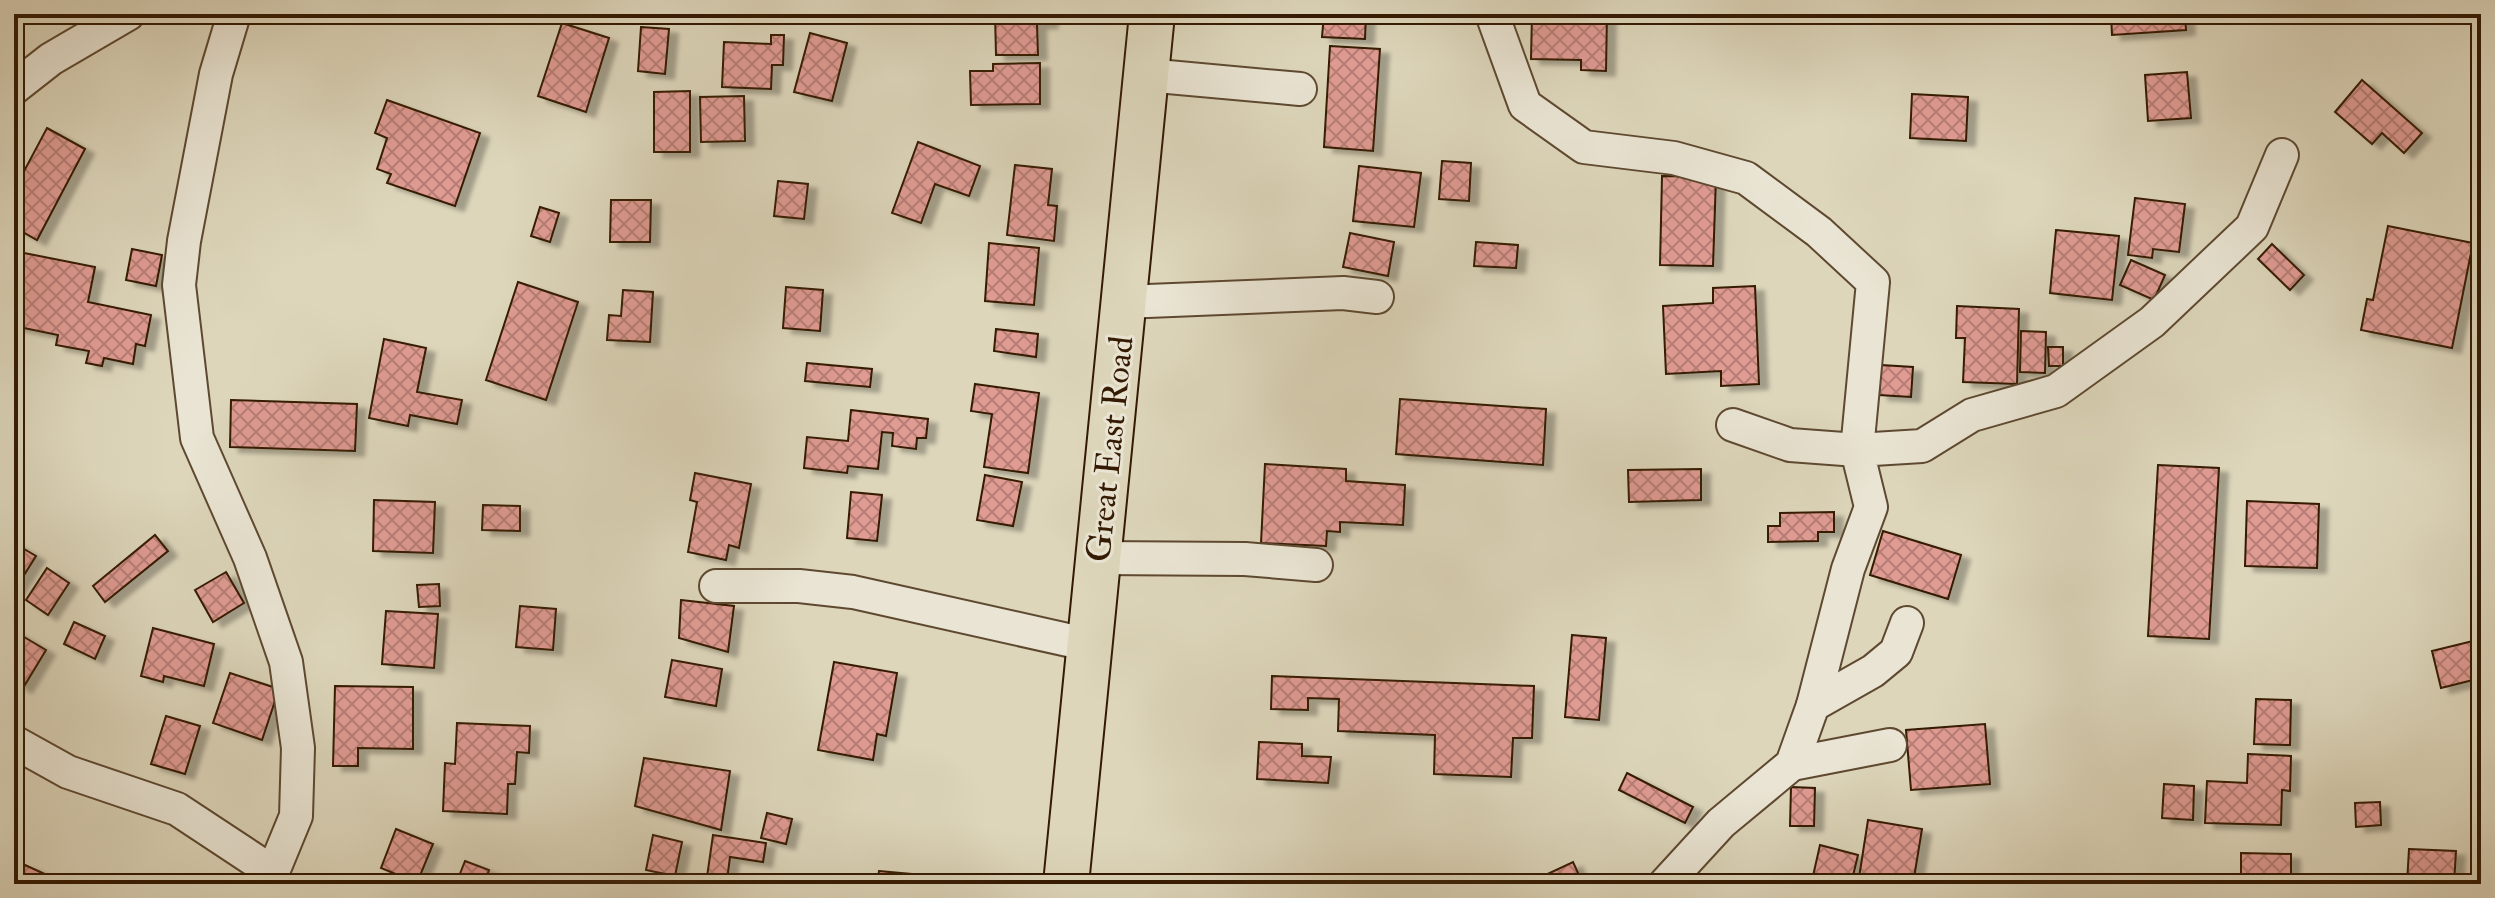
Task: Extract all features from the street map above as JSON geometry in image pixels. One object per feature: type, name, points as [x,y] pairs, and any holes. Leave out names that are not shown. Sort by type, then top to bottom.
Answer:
[{"type":"highway","name":"Great East Road","points":[[1066,884],[1152,14]]},
{"type":"street","points":[[14,88],[51,59],[128,14]]},
{"type":"street","points":[[14,742],[68,772],[177,809],[271,878],[296,816],[298,748],[286,662],[250,558],[197,438],[179,285],[184,241],[216,74],[234,14]]},
{"type":"street","points":[[1492,14],[1525,105],[1584,147],[1674,158],[1746,178],[1819,232],[1873,282],[1857,450],[1871,507],[1848,569],[1813,705],[1792,764]]},
{"type":"street","points":[[1146,75],[1300,89]]},
{"type":"street","points":[[1733,425],[1790,445],[1857,450],[1922,446],[1972,415],[2056,391],[2152,322],[2252,227],[2282,155]]},
{"type":"street","points":[[1123,302],[1329,293],[1377,297]]},
{"type":"street","points":[[1098,558],[1245,559],[1316,565]]},
{"type":"street","points":[[716,586],[799,586],[853,592],[1090,645]]},
{"type":"street","points":[[1813,705],[1873,671],[1896,652],[1907,623]]},
{"type":"street","points":[[1665,884],[1721,823],[1792,764],[1890,745]]},
{"type":"building","points":[[995,14],[1049,14],[1049,23],[1037,24],[1038,55],[996,55]]},
{"type":"building","points":[[1324,14],[1366,14],[1365,39],[1322,37]]},
{"type":"building","points":[[1532,14],[1607,14],[1606,71],[1581,70],[1581,60],[1531,59]]},
{"type":"building","points":[[2111,14],[2185,14],[2186,30],[2112,35]]},
{"type":"building","points":[[562,23],[609,38],[586,112],[538,96]]},
{"type":"building","points":[[641,27],[669,29],[665,74],[638,71]]},
{"type":"building","points":[[810,33],[847,43],[832,101],[794,92]]},
{"type":"building","points":[[771,35],[784,35],[783,65],[772,65],[771,89],[722,87],[724,42],[771,44]]},
{"type":"building","points":[[1330,46],[1380,49],[1373,151],[1324,147]]},
{"type":"building","points":[[1040,63],[1040,104],[971,105],[970,71],[993,71],[993,64]]},
{"type":"building","points":[[2187,72],[2191,118],[2148,121],[2145,75]]},
{"type":"building","points":[[2362,80],[2422,133],[2404,153],[2382,133],[2372,144],[2335,112]]},
{"type":"building","points":[[690,91],[690,152],[654,152],[654,92]]},
{"type":"building","points":[[1912,94],[1968,97],[1966,141],[1910,138]]},
{"type":"building","points":[[744,96],[745,141],[701,142],[700,97]]},
{"type":"building","points":[[387,100],[480,133],[455,206],[387,183],[391,174],[377,169],[387,138],[375,133]]},
{"type":"building","points":[[47,128],[85,149],[37,240],[14,227],[14,190]]},
{"type":"building","points":[[918,142],[980,166],[969,196],[935,184],[921,223],[892,213]]},
{"type":"building","points":[[1442,161],[1471,163],[1469,201],[1439,199]]},
{"type":"building","points":[[1015,165],[1052,169],[1048,205],[1057,206],[1054,241],[1007,235]]},
{"type":"building","points":[[1359,166],[1421,173],[1414,227],[1353,221]]},
{"type":"building","points":[[1662,176],[1716,177],[1713,266],[1660,265]]},
{"type":"building","points":[[778,181],[808,184],[804,219],[774,216]]},
{"type":"building","points":[[2135,198],[2185,204],[2179,252],[2153,249],[2152,258],[2128,255]]},
{"type":"building","points":[[611,200],[651,200],[650,242],[610,242]]},
{"type":"building","points":[[540,207],[559,213],[550,242],[531,236]]},
{"type":"building","points":[[2388,226],[2473,243],[2452,348],[2361,330],[2367,299],[2373,300]]},
{"type":"building","points":[[2056,230],[2119,236],[2112,300],[2050,293]]},
{"type":"building","points":[[1350,233],[1394,242],[1388,276],[1343,267]]},
{"type":"building","points":[[1476,242],[1518,245],[1516,268],[1474,266]]},
{"type":"building","points":[[989,243],[1039,248],[1034,305],[985,301]]},
{"type":"building","points":[[2272,244],[2304,275],[2290,290],[2258,259]]},
{"type":"building","points":[[132,249],[162,255],[156,286],[126,280]]},
{"type":"building","points":[[19,252],[95,267],[88,302],[151,315],[145,346],[136,344],[133,364],[104,358],[102,366],[86,363],[89,351],[56,345],[58,335],[14,326],[14,275]]},
{"type":"building","points":[[2131,260],[2165,275],[2154,300],[2120,285]]},
{"type":"building","points":[[518,282],[578,302],[546,400],[486,380]]},
{"type":"building","points":[[1755,286],[1759,384],[1721,386],[1721,371],[1666,374],[1663,306],[1713,303],[1713,288]]},
{"type":"building","points":[[786,287],[823,290],[820,331],[783,328]]},
{"type":"building","points":[[623,290],[653,292],[650,342],[607,340],[609,315],[621,316]]},
{"type":"building","points":[[1957,306],[2019,309],[2017,384],[1963,382],[1965,338],[1956,338]]},
{"type":"building","points":[[996,329],[1038,334],[1036,357],[994,351]]},
{"type":"building","points":[[2021,331],[2046,332],[2045,373],[2020,372]]},
{"type":"building","points":[[384,339],[426,348],[417,392],[462,400],[457,424],[410,415],[408,426],[369,418]]},
{"type":"building","points":[[2048,347],[2063,347],[2063,366],[2049,366]]},
{"type":"building","points":[[807,363],[872,369],[870,387],[805,381]]},
{"type":"building","points":[[1881,365],[1913,367],[1911,397],[1879,395]]},
{"type":"building","points":[[975,384],[1039,393],[1028,473],[984,467],[992,414],[971,411]]},
{"type":"building","points":[[1400,399],[1546,409],[1543,465],[1396,454]]},
{"type":"building","points":[[231,400],[357,404],[355,451],[230,447]]},
{"type":"building","points":[[851,410],[928,419],[926,438],[917,438],[916,449],[892,446],[893,433],[882,432],[878,469],[848,466],[847,473],[804,468],[807,437],[848,441]]},
{"type":"building","points":[[1265,464],[1346,469],[1346,481],[1405,485],[1403,525],[1340,522],[1340,532],[1327,531],[1326,546],[1261,543]]},
{"type":"building","points":[[2158,465],[2219,468],[2209,639],[2148,636]]},
{"type":"building","points":[[1701,469],[1701,500],[1629,502],[1628,470]]},
{"type":"building","points":[[695,473],[751,484],[739,548],[729,545],[726,560],[688,552],[697,502],[690,500]]},
{"type":"building","points":[[985,475],[1022,482],[1013,526],[977,520]]},
{"type":"building","points":[[851,492],[882,495],[877,541],[847,538]]},
{"type":"building","points":[[374,500],[435,502],[433,553],[373,551]]},
{"type":"building","points":[[2247,501],[2319,504],[2317,568],[2245,566]]},
{"type":"building","points":[[483,505],[520,506],[520,531],[482,530]]},
{"type":"building","points":[[1834,512],[1834,532],[1818,532],[1818,541],[1768,542],[1768,526],[1780,526],[1780,513]]},
{"type":"building","points":[[1883,531],[1961,555],[1948,599],[1870,575]]},
{"type":"building","points":[[155,535],[168,551],[105,602],[93,586]]},
{"type":"building","points":[[14,543],[36,556],[14,591]]},
{"type":"building","points":[[47,568],[69,583],[48,615],[26,600]]},
{"type":"building","points":[[226,572],[244,603],[213,622],[195,590]]},
{"type":"building","points":[[439,584],[440,606],[419,607],[417,585]]},
{"type":"building","points":[[681,600],[734,606],[728,652],[679,638]]},
{"type":"building","points":[[520,606],[556,609],[553,650],[516,647]]},
{"type":"building","points":[[386,611],[438,614],[434,668],[382,664]]},
{"type":"building","points":[[74,622],[105,636],[95,659],[64,644]]},
{"type":"building","points":[[153,628],[214,644],[204,686],[164,676],[163,682],[141,676]]},
{"type":"building","points":[[14,631],[46,650],[23,688],[14,682]]},
{"type":"building","points":[[1572,635],[1606,638],[1599,720],[1565,717]]},
{"type":"building","points":[[2481,639],[2481,678],[2441,688],[2432,651]]},
{"type":"building","points":[[672,660],[722,669],[716,706],[665,697]]},
{"type":"building","points":[[834,662],[897,673],[886,736],[877,734],[873,760],[818,750]]},
{"type":"building","points":[[230,673],[279,689],[262,740],[213,723]]},
{"type":"building","points":[[1272,676],[1534,686],[1532,738],[1513,738],[1511,777],[1434,774],[1435,735],[1338,731],[1339,699],[1308,698],[1308,710],[1271,709]]},
{"type":"building","points":[[335,686],[413,687],[413,749],[358,748],[358,766],[333,766]]},
{"type":"building","points":[[2256,699],[2291,700],[2290,745],[2254,744]]},
{"type":"building","points":[[166,716],[200,726],[185,774],[151,764]]},
{"type":"building","points":[[457,723],[530,726],[529,753],[517,752],[515,784],[508,784],[507,814],[443,811],[445,763],[455,764]]},
{"type":"building","points":[[1985,724],[1990,784],[1911,790],[1906,730]]},
{"type":"building","points":[[1259,742],[1302,744],[1302,756],[1331,757],[1328,783],[1257,779]]},
{"type":"building","points":[[2248,754],[2291,756],[2290,791],[2282,790],[2281,825],[2205,823],[2207,781],[2247,783]]},
{"type":"building","points":[[644,758],[730,771],[721,830],[635,806]]},
{"type":"building","points":[[1627,773],[1693,807],[1685,823],[1619,790]]},
{"type":"building","points":[[2164,784],[2194,786],[2193,820],[2162,818]]},
{"type":"building","points":[[1791,787],[1815,788],[1814,826],[1790,826]]},
{"type":"building","points":[[2380,802],[2381,825],[2356,827],[2355,803]]},
{"type":"building","points":[[767,813],[792,819],[786,844],[761,838]]},
{"type":"building","points":[[1868,820],[1922,829],[1913,884],[1858,884]]},
{"type":"building","points":[[396,829],[433,844],[417,883],[381,868]]},
{"type":"building","points":[[653,835],[682,842],[675,876],[646,870]]},
{"type":"building","points":[[713,835],[766,843],[763,862],[730,857],[727,880],[707,877]]},
{"type":"building","points":[[1820,845],[1858,855],[1851,884],[1813,876]]},
{"type":"building","points":[[2409,849],[2456,851],[2454,884],[2407,884]]},
{"type":"building","points":[[2241,853],[2291,854],[2291,884],[2241,884]]},
{"type":"building","points":[[465,861],[489,870],[484,884],[456,884]]},
{"type":"building","points":[[1573,862],[1583,884],[1544,884],[1541,877]]},
{"type":"building","points":[[25,865],[47,875],[43,884],[17,884]]},
{"type":"building","points":[[879,871],[922,875],[921,884],[877,884]]}]
